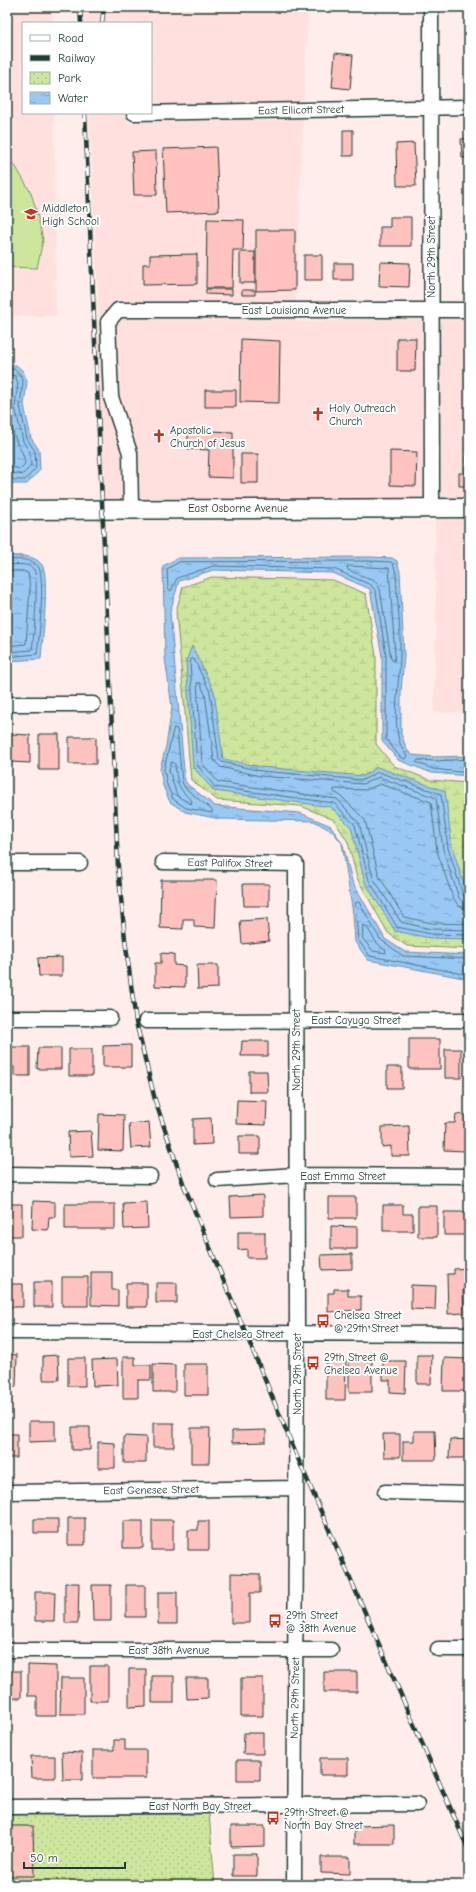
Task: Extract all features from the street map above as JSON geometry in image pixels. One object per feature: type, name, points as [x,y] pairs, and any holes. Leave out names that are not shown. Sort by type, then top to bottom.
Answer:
[{"type":"street","name":"North 29th Street","points":[[431,7],[432,508]]},
{"type":"street","name":"East Ellicott Street","points":[[152,113],[469,107]]},
{"type":"street","name":"East Louisiana Avenue","points":[[131,508],[130,453],[111,397],[108,322],[118,310],[469,310]]},
{"type":"street","name":"East Osborne Avenue","points":[[7,510],[131,508],[469,508]]},
{"type":"street","points":[[7,704],[93,704]]},
{"type":"street","name":"East Palifox Street","points":[[163,862],[296,864]]},
{"type":"street","points":[[7,863],[80,863]]},
{"type":"street","name":"North 29th Street","points":[[294,1885],[293,1805],[296,1650],[295,1488],[297,1334],[296,864]]},
{"type":"street","points":[[7,1018],[110,1018]]},
{"type":"street","name":"East Cayuga Street","points":[[146,1021],[469,1020]]},
{"type":"street","points":[[7,1174],[150,1176]]},
{"type":"street","name":"East Emma Street","points":[[217,1180],[296,1175],[469,1176]]},
{"type":"street","name":"East Chelsea Street","points":[[7,1332],[469,1334]]},
{"type":"street","name":"East Genesee Street","points":[[7,1492],[295,1488]]},
{"type":"street","points":[[385,1492],[469,1494]]},
{"type":"street","points":[[438,1649],[469,1649]]},
{"type":"street","name":"East 38th Avenue","points":[[7,1650],[331,1650]]},
{"type":"street","name":"East North Bay Street","points":[[7,1807],[417,1804]]},
{"type":"shaded area","name":"Middleton High School","points":[[7,7],[52,7],[53,22],[22,22],[22,114],[54,114],[56,316],[7,316]]},
{"type":"shaded area","points":[[84,7],[308,7],[304,102],[152,105],[152,22],[84,22]]},
{"type":"shaded area","points":[[89,114],[127,114],[127,122],[303,117],[296,302],[121,302],[118,299],[112,303],[101,323],[104,398],[121,450],[124,501],[100,502],[98,299]]},
{"type":"shaded area","points":[[425,317],[425,500],[138,500],[117,396],[115,326],[121,318],[296,318],[296,322]]},
{"type":"shaded area","points":[[439,317],[469,317],[469,500],[439,500]]},
{"type":"shaded area","points":[[435,516],[469,516],[469,713],[434,712],[436,627]]},
{"type":"green space","points":[[7,156],[16,167],[31,193],[37,213],[43,240],[37,268],[7,267]]},
{"type":"green space","points":[[212,577],[333,580],[366,594],[376,656],[376,744],[394,766],[430,780],[469,783],[469,949],[407,946],[388,933],[357,878],[348,842],[334,820],[301,806],[217,800],[191,780],[176,611],[183,587]]},
{"type":"green space","points":[[209,1814],[215,1885],[7,1885],[7,1815]]},
{"type":"water","points":[[7,365],[16,365],[23,371],[27,381],[24,405],[31,438],[39,450],[40,470],[27,484],[14,484],[7,480]]},
{"type":"water","points":[[7,556],[31,557],[39,561],[42,565],[45,582],[45,596],[41,659],[7,661]]},
{"type":"water","points":[[371,557],[392,558],[397,561],[400,572],[404,656],[401,692],[401,734],[407,750],[412,755],[435,757],[469,756],[469,776],[432,773],[398,760],[382,741],[382,656],[370,589],[333,573],[213,570],[179,581],[170,612],[185,781],[215,806],[300,813],[331,826],[341,842],[333,832],[314,821],[220,819],[185,812],[170,802],[163,786],[160,769],[166,746],[172,707],[165,658],[163,566],[178,558]]},
{"type":"water","points":[[192,646],[214,691],[223,759],[262,767],[364,776],[377,767],[445,791],[452,847],[469,899],[469,939],[430,938],[395,931],[365,882],[351,827],[331,807],[214,791],[193,767],[186,661]]},
{"type":"water","points":[[342,844],[352,881],[385,939],[405,952],[469,955],[469,979],[368,960],[355,942],[353,914]]},
{"type":"building","points":[[335,53],[353,55],[350,89],[332,87]]},
{"type":"building","points":[[343,130],[353,130],[353,156],[343,156]]},
{"type":"building","points":[[469,138],[469,158],[462,158],[461,139]]},
{"type":"building","points":[[414,143],[416,186],[397,186],[396,144]]},
{"type":"building","points":[[216,147],[219,211],[166,213],[163,149]]},
{"type":"building","points":[[156,151],[157,195],[134,195],[132,152]]},
{"type":"building","points":[[390,217],[411,217],[411,246],[380,246],[380,227],[390,227]]},
{"type":"building","points":[[207,219],[244,220],[243,250],[233,250],[232,288],[206,288]]},
{"type":"building","points":[[256,230],[295,230],[295,290],[256,291]]},
{"type":"building","points":[[240,252],[255,252],[255,283],[240,283]]},
{"type":"building","points":[[197,254],[197,284],[143,285],[143,264],[150,264],[150,255]]},
{"type":"building","points":[[304,255],[322,255],[322,280],[304,280]]},
{"type":"building","points":[[380,262],[410,263],[409,287],[379,286]]},
{"type":"building","points":[[334,263],[353,263],[353,280],[334,280]]},
{"type":"building","points":[[206,289],[232,289],[232,295],[206,294]]},
{"type":"building","points":[[242,290],[255,290],[255,295],[242,295]]},
{"type":"building","points":[[397,338],[416,338],[415,371],[397,371]]},
{"type":"building","points":[[241,339],[280,341],[279,403],[240,402]]},
{"type":"building","points":[[205,390],[236,390],[236,407],[205,407]]},
{"type":"building","points":[[188,430],[233,432],[233,478],[208,477],[209,450],[188,449]]},
{"type":"building","points":[[466,448],[469,449],[469,486],[459,486],[459,473],[465,473]]},
{"type":"building","points":[[390,451],[417,452],[416,486],[390,485]]},
{"type":"building","points":[[241,454],[258,454],[258,483],[241,483]]},
{"type":"building","points":[[11,734],[30,735],[30,763],[11,762]]},
{"type":"building","points":[[39,734],[59,734],[59,770],[39,770]]},
{"type":"building","points":[[69,737],[96,737],[96,764],[69,764]]},
{"type":"building","points":[[161,880],[217,880],[215,928],[194,927],[194,919],[183,919],[183,929],[160,928]]},
{"type":"building","points":[[243,884],[269,884],[269,906],[244,906]]},
{"type":"building","points":[[267,919],[269,941],[242,944],[240,921]]},
{"type":"building","points":[[161,953],[174,954],[174,965],[185,966],[185,987],[155,986],[155,963],[161,963]]},
{"type":"building","points":[[62,957],[62,976],[39,976],[38,958]]},
{"type":"building","points":[[197,965],[218,965],[218,988],[198,989]]},
{"type":"building","points":[[409,1039],[440,1039],[440,1069],[409,1069]]},
{"type":"building","points":[[242,1041],[268,1041],[268,1056],[241,1056]]},
{"type":"building","points":[[131,1045],[131,1067],[103,1067],[103,1046]]},
{"type":"building","points":[[7,1047],[30,1047],[30,1076],[14,1076],[14,1067],[7,1067]]},
{"type":"building","points":[[38,1048],[61,1048],[61,1069],[37,1069]]},
{"type":"building","points":[[69,1049],[92,1049],[92,1076],[69,1076]]},
{"type":"building","points":[[445,1049],[461,1049],[461,1078],[445,1078]]},
{"type":"building","points":[[387,1067],[402,1067],[402,1088],[387,1088]]},
{"type":"building","points":[[249,1071],[267,1071],[268,1092],[249,1092]]},
{"type":"building","points":[[237,1100],[267,1101],[266,1125],[236,1124]]},
{"type":"building","points":[[99,1114],[124,1115],[123,1151],[98,1150]]},
{"type":"building","points":[[456,1114],[466,1115],[465,1151],[444,1150],[445,1123],[455,1123]]},
{"type":"building","points":[[211,1118],[212,1144],[193,1145],[193,1119]]},
{"type":"building","points":[[149,1122],[151,1147],[131,1148],[129,1124]]},
{"type":"building","points":[[409,1126],[410,1156],[391,1156],[391,1146],[382,1147],[382,1127]]},
{"type":"building","points":[[91,1131],[93,1156],[69,1157],[68,1132]]},
{"type":"building","points":[[239,1136],[260,1136],[260,1154],[239,1154]]},
{"type":"building","points":[[263,1195],[263,1216],[231,1217],[230,1197]]},
{"type":"building","points":[[329,1197],[356,1197],[356,1218],[329,1218]]},
{"type":"building","points":[[33,1201],[55,1202],[55,1217],[49,1217],[48,1230],[32,1229]]},
{"type":"building","points":[[147,1202],[148,1228],[124,1229],[123,1203]]},
{"type":"building","points":[[7,1204],[22,1204],[22,1236],[8,1236]]},
{"type":"building","points":[[65,1204],[115,1204],[115,1229],[65,1229]]},
{"type":"building","points":[[383,1205],[403,1205],[403,1214],[413,1214],[413,1231],[383,1231]]},
{"type":"building","points":[[418,1206],[437,1206],[437,1237],[418,1237]]},
{"type":"building","points":[[444,1212],[467,1212],[467,1235],[444,1235]]},
{"type":"building","points":[[331,1226],[357,1227],[357,1249],[331,1249]]},
{"type":"building","points":[[238,1232],[265,1232],[265,1258],[247,1258],[247,1249],[238,1250]]},
{"type":"building","points":[[352,1254],[352,1269],[322,1270],[321,1255]]},
{"type":"building","points":[[469,1268],[469,1290],[463,1291],[464,1313],[448,1314],[447,1274],[454,1274],[454,1269]]},
{"type":"building","points":[[91,1272],[112,1272],[112,1290],[118,1290],[118,1306],[91,1305]]},
{"type":"building","points":[[62,1277],[88,1277],[88,1306],[62,1306]]},
{"type":"building","points":[[34,1282],[52,1282],[52,1307],[34,1307]]},
{"type":"building","points":[[126,1283],[147,1283],[147,1307],[126,1307]]},
{"type":"building","points":[[156,1283],[177,1283],[177,1303],[156,1303]]},
{"type":"building","points":[[7,1284],[23,1284],[23,1307],[7,1307]]},
{"type":"building","points":[[411,1285],[436,1286],[435,1310],[411,1309]]},
{"type":"building","points":[[334,1289],[348,1289],[348,1296],[361,1296],[361,1310],[328,1312],[328,1293],[334,1293]]},
{"type":"building","points":[[7,1354],[17,1355],[16,1387],[7,1387]]},
{"type":"building","points":[[58,1355],[59,1380],[43,1380],[43,1356]]},
{"type":"building","points":[[417,1355],[432,1355],[431,1384],[417,1384]]},
{"type":"building","points":[[123,1357],[135,1357],[135,1365],[151,1365],[151,1380],[138,1380],[138,1398],[123,1398]]},
{"type":"building","points":[[68,1358],[85,1358],[85,1386],[68,1386]]},
{"type":"building","points":[[444,1358],[467,1359],[467,1391],[443,1391]]},
{"type":"building","points":[[117,1359],[118,1385],[93,1386],[92,1360]]},
{"type":"building","points":[[349,1359],[372,1359],[372,1392],[349,1392]]},
{"type":"building","points":[[326,1360],[346,1360],[345,1400],[326,1400]]},
{"type":"building","points":[[383,1361],[406,1361],[405,1393],[390,1392],[390,1380],[383,1380]]},
{"type":"building","points":[[153,1364],[175,1365],[175,1392],[153,1392]]},
{"type":"building","points":[[184,1364],[208,1364],[208,1395],[184,1395]]},
{"type":"building","points":[[29,1421],[55,1421],[55,1441],[29,1442]]},
{"type":"building","points":[[153,1423],[174,1423],[174,1447],[153,1447]]},
{"type":"building","points":[[72,1427],[90,1427],[90,1450],[72,1450]]},
{"type":"building","points":[[191,1428],[210,1428],[209,1463],[191,1463]]},
{"type":"building","points":[[266,1430],[266,1442],[232,1443],[232,1431]]},
{"type":"building","points":[[414,1431],[435,1431],[436,1460],[403,1460],[403,1441],[414,1441]]},
{"type":"building","points":[[7,1434],[17,1434],[17,1458],[7,1458]]},
{"type":"building","points":[[383,1434],[400,1434],[400,1457],[384,1457]]},
{"type":"building","points":[[124,1436],[146,1437],[146,1463],[124,1463]]},
{"type":"building","points":[[450,1439],[469,1440],[469,1458],[449,1458]]},
{"type":"building","points":[[98,1442],[115,1443],[115,1468],[98,1468]]},
{"type":"building","points":[[68,1518],[85,1518],[85,1545],[68,1545]]},
{"type":"building","points":[[34,1519],[58,1519],[58,1533],[34,1533]]},
{"type":"building","points":[[152,1520],[173,1520],[173,1550],[152,1550]]},
{"type":"building","points":[[123,1521],[143,1521],[143,1548],[123,1548]]},
{"type":"building","points":[[198,1521],[209,1521],[209,1550],[188,1550],[188,1530],[198,1530]]},
{"type":"building","points":[[231,1573],[260,1574],[260,1593],[250,1593],[250,1623],[231,1623]]},
{"type":"building","points":[[65,1583],[79,1583],[78,1623],[65,1623]]},
{"type":"building","points":[[92,1585],[111,1585],[111,1621],[93,1621]]},
{"type":"building","points":[[126,1585],[145,1585],[145,1617],[126,1617]]},
{"type":"building","points":[[35,1592],[55,1592],[54,1621],[35,1621]]},
{"type":"building","points":[[158,1592],[177,1592],[177,1624],[158,1624]]},
{"type":"building","points":[[28,1665],[56,1666],[56,1716],[37,1716],[37,1696],[28,1696]]},
{"type":"building","points":[[90,1666],[108,1666],[108,1701],[90,1701]]},
{"type":"building","points":[[129,1669],[146,1669],[146,1706],[129,1707]]},
{"type":"building","points":[[7,1671],[21,1671],[21,1698],[7,1698]]},
{"type":"building","points":[[324,1672],[357,1672],[357,1692],[324,1692]]},
{"type":"building","points":[[152,1676],[174,1676],[174,1703],[152,1703]]},
{"type":"building","points":[[61,1678],[84,1678],[84,1714],[60,1714]]},
{"type":"building","points":[[186,1678],[208,1678],[208,1698],[187,1699]]},
{"type":"building","points":[[241,1678],[263,1678],[263,1716],[241,1716]]},
{"type":"building","points":[[244,1733],[263,1733],[263,1754],[243,1754]]},
{"type":"building","points":[[114,1740],[125,1740],[125,1750],[146,1750],[146,1778],[93,1778],[93,1750],[114,1750]]},
{"type":"building","points":[[62,1752],[82,1753],[82,1780],[63,1780]]},
{"type":"building","points":[[31,1756],[55,1756],[55,1778],[32,1778]]},
{"type":"building","points":[[320,1758],[348,1758],[348,1775],[320,1775]]},
{"type":"building","points":[[237,1760],[260,1760],[260,1780],[237,1780]]},
{"type":"building","points":[[394,1825],[394,1844],[354,1844],[354,1826]]},
{"type":"building","points":[[7,1826],[33,1826],[34,1876],[7,1876]]},
{"type":"building","points":[[231,1826],[265,1826],[265,1846],[231,1847]]},
{"type":"building","points":[[233,1854],[257,1854],[257,1876],[233,1876]]},
{"type":"building","points":[[321,1857],[350,1857],[350,1874],[321,1873]]},
{"type":"railway","points":[[80,7],[81,22]]},
{"type":"railway","points":[[102,22],[104,7]]},
{"type":"railway","points":[[85,114],[118,867],[125,939],[136,1022],[155,1100],[183,1183],[296,1454],[469,1851]]},
{"type":"place","name":"Middleton High School","points":[[31,214]]},
{"type":"place","name":"Holy Outreach Church","points":[[318,414]]},
{"type":"place","name":"Apostolic Church of Jesus","points":[[159,436]]},
{"type":"place","name":"Chelsea Street @ 29th Street","points":[[323,1321]]},
{"type":"place","name":"29th Street @ Chelsea Avenue","points":[[313,1363]]},
{"type":"place","name":"29th Street @ 38th Avenue","points":[[275,1621]]},
{"type":"place","name":"29th Street @ North Bay Street","points":[[273,1818]]}]
